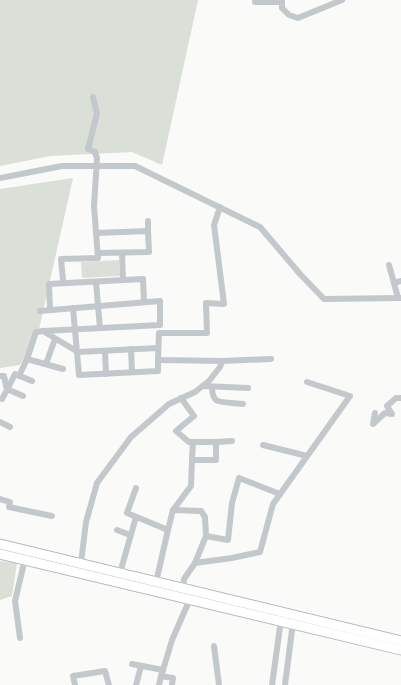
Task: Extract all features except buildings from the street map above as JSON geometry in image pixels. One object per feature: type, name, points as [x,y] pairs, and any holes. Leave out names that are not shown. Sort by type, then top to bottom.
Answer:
[{"type":"main road","points":[[0,544],[183,588],[297,624],[401,650]]},
{"type":"main road","points":[[0,554],[284,622],[401,641]]},
{"type":"street","points":[[255,2],[282,1],[282,8],[289,15],[298,18],[342,0]]},
{"type":"street","points":[[63,280],[61,259],[98,258],[94,206],[97,158],[95,152],[88,149],[97,114],[94,97]]},
{"type":"street","points":[[0,178],[62,166],[135,166],[260,227],[300,274],[324,299],[399,298],[389,264]]},
{"type":"street","points":[[159,333],[207,333],[206,304],[224,304],[214,225],[220,207]]},
{"type":"street","points":[[98,254],[149,252],[148,221]]},
{"type":"street","points":[[96,233],[148,231]]},
{"type":"street","points":[[122,253],[123,280]]},
{"type":"street","points":[[50,310],[49,284],[143,280],[144,302]]},
{"type":"street","points":[[394,283],[401,281]]},
{"type":"street","points":[[96,282],[100,328]]},
{"type":"street","points":[[40,311],[73,308],[144,302],[160,301],[158,371],[79,375],[73,308]]},
{"type":"street","points":[[19,376],[27,359],[36,332],[160,325]]},
{"type":"street","points":[[43,331],[78,352],[158,348]]},
{"type":"street","points":[[46,364],[55,338]]},
{"type":"street","points":[[131,349],[132,372]]},
{"type":"street","points":[[105,351],[106,374]]},
{"type":"street","points":[[27,359],[63,369]]},
{"type":"street","points":[[158,360],[222,361],[271,359]]},
{"type":"street","points":[[81,563],[86,522],[97,483],[131,437],[169,404],[203,386],[220,367],[222,361]]},
{"type":"street","points":[[1,401],[14,374],[32,381]]},
{"type":"street","points":[[0,376],[4,376],[7,389]]},
{"type":"street","points":[[195,563],[232,558],[260,552],[273,504],[350,396],[307,382]]},
{"type":"street","points":[[203,386],[248,388]]},
{"type":"street","points":[[212,387],[216,400],[220,402],[243,404]]},
{"type":"street","points":[[7,389],[23,396]]},
{"type":"street","points":[[181,398],[194,416],[176,431],[189,442],[232,441]]},
{"type":"street","points":[[375,413],[373,424],[385,413],[392,414],[388,406],[396,398],[401,398]]},
{"type":"street","points":[[0,422],[10,427]]},
{"type":"street","points":[[156,582],[174,510],[191,486],[193,442]]},
{"type":"street","points":[[192,460],[216,460],[216,442]]},
{"type":"street","points":[[263,445],[307,456]]},
{"type":"street","points":[[206,536],[228,540],[232,503],[239,478],[280,494]]},
{"type":"street","points":[[136,488],[128,513],[168,530]]},
{"type":"street","points":[[0,499],[10,502],[9,507],[52,516]]},
{"type":"street","points":[[174,510],[201,511],[205,517],[206,536],[195,563],[184,579],[183,588]]},
{"type":"street","points":[[120,573],[136,517]]},
{"type":"street","points":[[117,530],[130,535]]},
{"type":"street","points":[[20,638],[15,601],[25,559]]},
{"type":"street","points":[[160,685],[172,640],[190,599]]},
{"type":"street","points":[[272,685],[280,627],[284,622]]},
{"type":"street","points":[[284,685],[297,624]]},
{"type":"street","points":[[214,646],[219,685]]},
{"type":"street","points":[[132,664],[173,678],[172,685]]},
{"type":"street","points":[[136,685],[141,666]]},
{"type":"street","points":[[75,685],[73,676],[105,671],[109,685]]},
{"type":"shaded area","points":[[0,0],[198,0],[162,165],[132,152],[50,156],[0,166]]},
{"type":"shaded area","points":[[73,178],[38,334],[20,365],[0,368],[0,189]]},
{"type":"shaded area","points":[[119,260],[120,276],[82,278],[81,262]]},
{"type":"shaded area","points":[[0,561],[17,563],[12,596],[0,600]]}]
